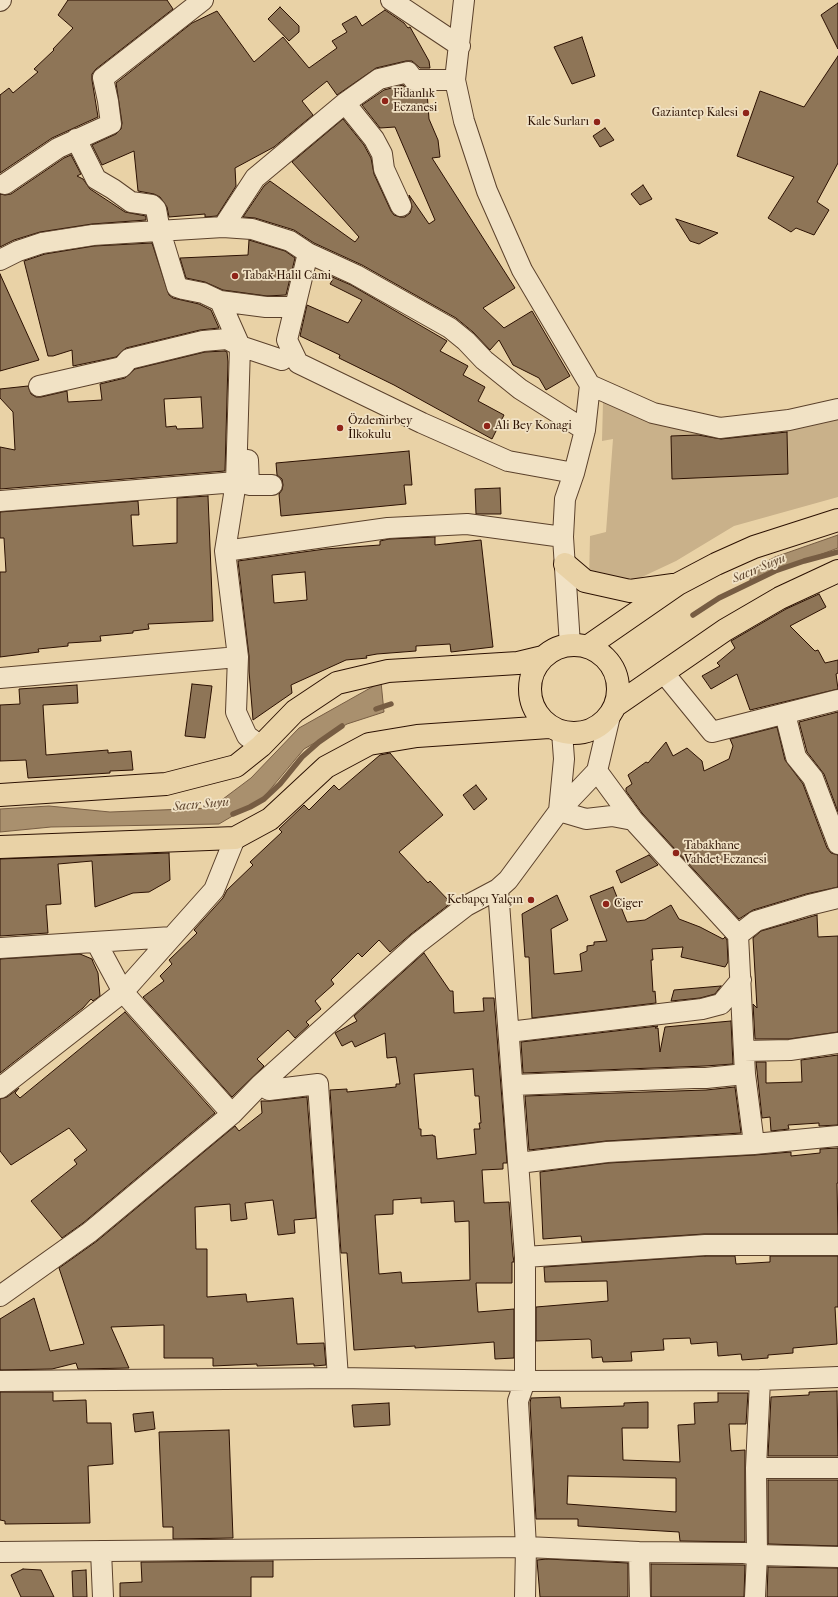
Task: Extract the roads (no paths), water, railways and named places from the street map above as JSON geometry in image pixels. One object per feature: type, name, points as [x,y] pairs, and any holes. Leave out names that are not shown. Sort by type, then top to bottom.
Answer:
[{"type":"main road","points":[[0,795],[166,784],[236,766],[261,746],[295,711],[337,683],[388,671],[518,663],[543,657],[556,649],[579,646],[678,584],[716,564],[754,547],[838,520]]},
{"type":"main road","points":[[565,564],[585,581],[630,591],[678,584]]},
{"type":"main road","points":[[0,847],[235,838],[270,819],[326,767],[369,744],[418,736],[556,730],[575,734],[588,732],[600,726],[612,711],[663,672],[725,630],[780,598],[838,572]]},
{"type":"main road","points":[[579,646],[601,654],[611,664],[617,678],[619,692],[612,711]]},
{"type":"main road","points":[[543,657],[535,668],[530,680],[529,693],[532,706],[539,718],[556,730]]},
{"type":"street","points":[[5,184],[58,148],[76,138],[111,124],[103,78],[203,0]]},
{"type":"street","points":[[391,0],[460,46]]},
{"type":"street","points":[[464,0],[455,80],[464,121],[487,191],[522,270],[590,385],[653,413],[720,428],[789,420],[838,409]]},
{"type":"street","points":[[223,227],[255,178],[345,102],[379,79],[408,72],[414,80],[455,80]]},
{"type":"street","points":[[345,102],[374,139],[382,154],[384,169],[401,206]]},
{"type":"street","points":[[76,138],[96,179],[131,202],[152,205],[156,209],[160,231],[177,286],[220,301],[266,307],[294,307]]},
{"type":"street","points":[[0,260],[18,251],[42,243],[93,235],[223,227],[252,229],[290,241],[308,253],[356,275],[450,328],[466,341],[484,360],[520,389],[585,430]]},
{"type":"street","points":[[308,253],[287,340],[298,363],[422,423],[508,461],[574,474]]},
{"type":"street","points":[[220,301],[240,346],[245,381],[249,485],[272,485]]},
{"type":"street","points":[[39,386],[122,367],[129,360],[203,341],[227,339],[240,346],[282,360]]},
{"type":"street","points":[[240,346],[236,482],[225,551],[238,657],[236,712],[247,736],[261,746]]},
{"type":"street","points":[[579,646],[565,564],[564,537],[566,499],[585,430],[590,385]]},
{"type":"street","points":[[0,501],[236,482]]},
{"type":"street","points":[[225,551],[388,528],[467,524],[564,537]]},
{"type":"street","points":[[0,678],[238,657]]},
{"type":"street","points":[[663,672],[712,732],[838,700]]},
{"type":"street","points":[[0,1296],[90,1232],[232,1114],[260,1084],[418,943],[466,906],[498,889],[508,880],[559,811],[597,771],[612,711]]},
{"type":"street","points":[[785,714],[796,757],[813,778],[838,844]]},
{"type":"street","points":[[556,730],[564,759],[559,811]]},
{"type":"street","points":[[597,771],[633,820],[738,935],[745,1074],[754,1144]]},
{"type":"street","points":[[559,811],[586,819],[612,816],[633,820]]},
{"type":"street","points":[[0,1088],[123,992],[214,890],[235,838]]},
{"type":"street","points":[[498,889],[525,1257],[525,1381],[518,1400],[526,1547],[525,1597]]},
{"type":"street","points":[[738,935],[756,921],[838,898]]},
{"type":"street","points":[[0,948],[172,937]]},
{"type":"street","points":[[96,942],[123,992],[232,1114]]},
{"type":"street","points":[[509,1032],[702,1010],[721,1004],[741,980]]},
{"type":"street","points":[[744,1051],[790,1050],[838,1043]]},
{"type":"street","points":[[513,1085],[706,1078],[745,1074]]},
{"type":"street","points":[[260,1084],[269,1090],[318,1084],[338,1378]]},
{"type":"street","points":[[519,1163],[607,1152],[754,1144],[838,1136]]},
{"type":"street","points":[[525,1257],[705,1245],[838,1245]]},
{"type":"street","points":[[0,1381],[338,1378],[525,1381],[760,1380],[838,1377]]},
{"type":"street","points":[[755,1597],[756,1468],[760,1380]]},
{"type":"street","points":[[756,1468],[838,1468]]},
{"type":"street","points":[[0,1552],[526,1547],[639,1552],[744,1553],[756,1555],[838,1557]]},
{"type":"street","points":[[101,1551],[103,1597]]},
{"type":"street","points":[[639,1552],[640,1597]]},
{"type":"water","points":[[838,535],[838,548],[750,581],[751,570],[775,557]]},
{"type":"water","points":[[381,682],[384,712],[347,724],[304,749],[263,798],[219,824],[51,827],[0,832],[0,809],[49,806],[110,812],[211,808],[251,778],[299,728]]},
{"type":"waterway","name":"Sacır Suyu","points":[[693,615],[719,598],[775,571],[804,561],[838,552]]},
{"type":"waterway","name":"Sacır Suyu","points":[[376,709],[391,704]]},
{"type":"waterway","name":"Sacır Suyu","points":[[233,814],[264,799],[280,784],[302,757],[319,742],[342,726]]},
{"type":"place","name":"Fidanlık Eczanesi","points":[[385,101]]},
{"type":"place","name":"Gaziantep Kalesi","points":[[746,113]]},
{"type":"place","name":"Kale Surları","points":[[597,122]]},
{"type":"place","name":"Tabak Halil Cami","points":[[235,276]]},
{"type":"place","name":"Ali Bey Konagi","points":[[487,426]]},
{"type":"place","name":"Özdemirbey İlkokulu","points":[[340,428]]},
{"type":"place","name":"Tabakhane Vahdet Eczanesi","points":[[676,853]]},
{"type":"place","name":"Kebapçı Yalçın","points":[[531,900]]},
{"type":"place","name":"Ciger","points":[[606,904]]}]
